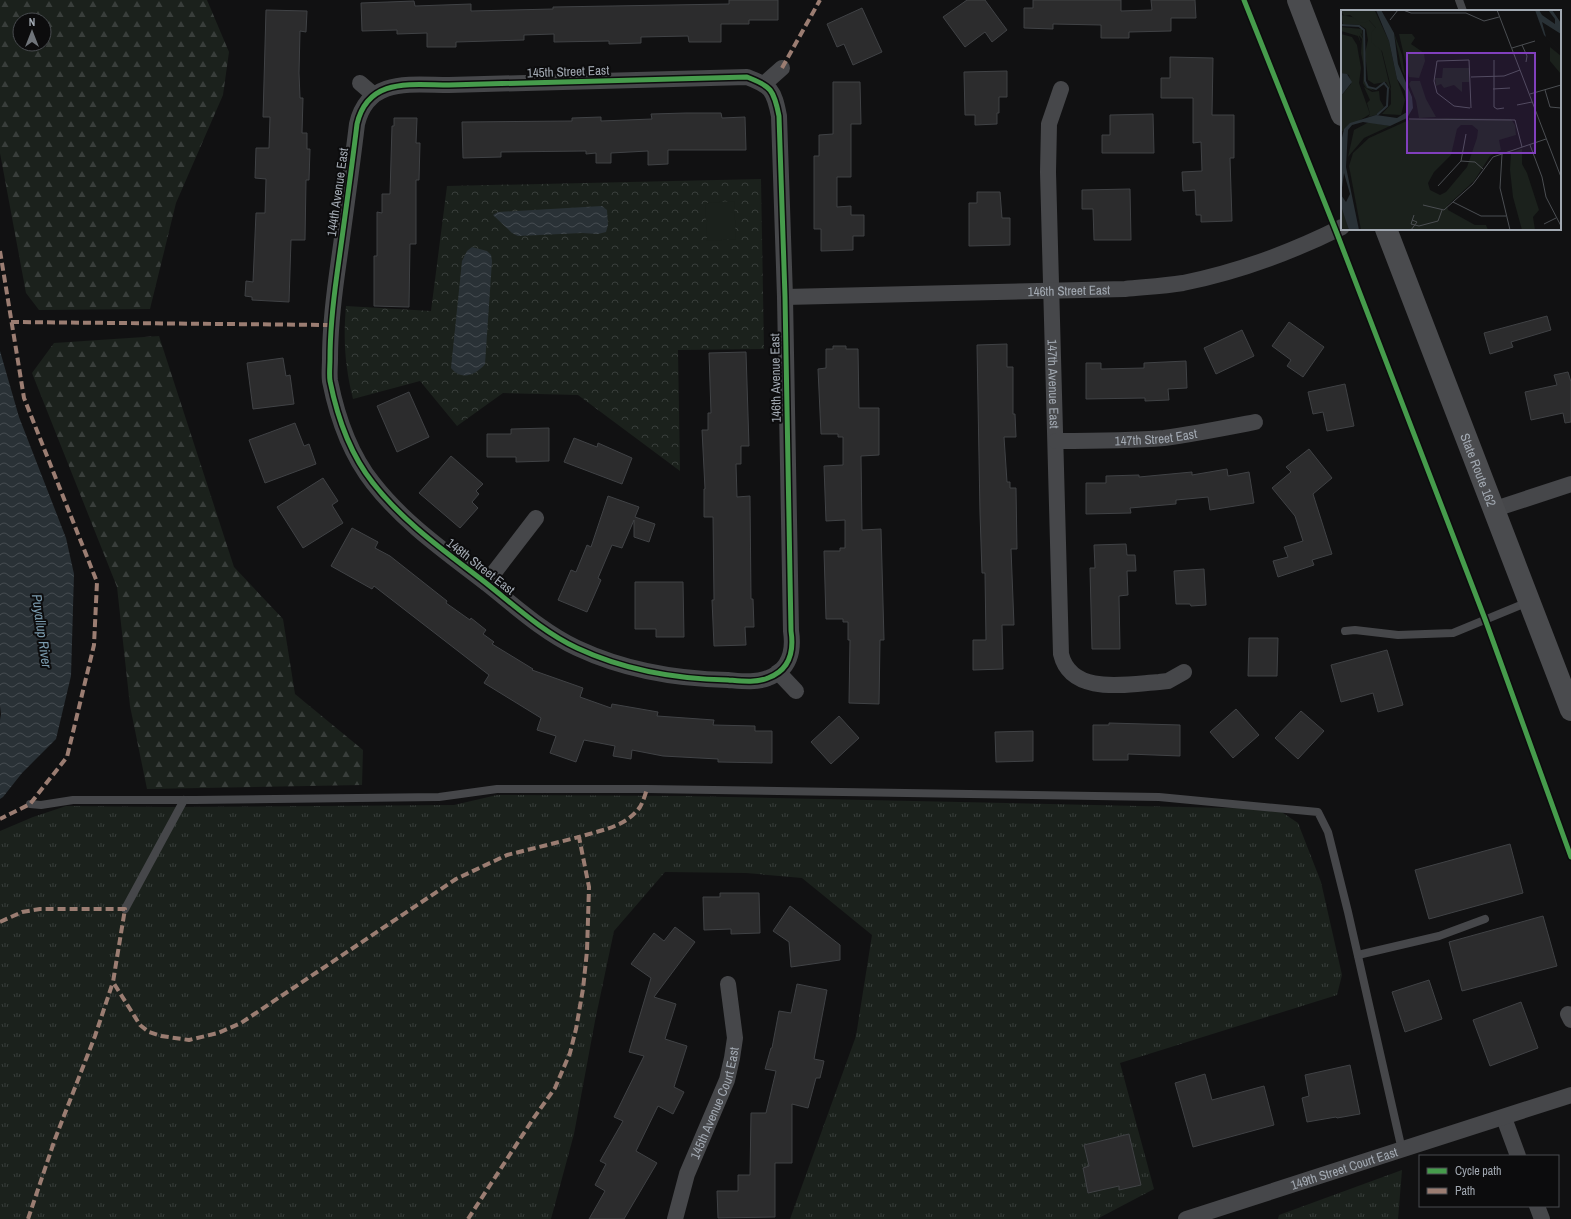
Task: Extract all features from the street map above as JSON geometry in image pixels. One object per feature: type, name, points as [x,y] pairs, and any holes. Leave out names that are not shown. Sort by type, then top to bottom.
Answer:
[{"type":"main road","points":[[1298,0],[1341,112]]},
{"type":"main road","name":"State Route 162","points":[[1386,230],[1495,509],[1571,710]]},
{"type":"street","points":[[764,84],[782,68]]},
{"type":"street","name":"145th Street East","points":[[374,95],[388,88],[403,84],[448,85],[747,77],[764,84]]},
{"type":"street","points":[[360,83],[374,95]]},
{"type":"street","name":"146th Avenue East","points":[[764,84],[772,92],[779,116],[785,297],[791,623],[793,646],[791,656],[778,672]]},
{"type":"street","name":"147th Avenue East","points":[[1061,89],[1048,124],[1048,172],[1061,654],[1063,664],[1075,676],[1087,683],[1100,685],[1168,681],[1184,672]]},
{"type":"street","name":"144th Avenue East","points":[[334,297],[357,124],[360,111],[374,95]]},
{"type":"street","name":"146th Street East","points":[[785,297],[1125,289],[1183,283],[1268,259],[1341,228]]},
{"type":"street","name":"148th Street East","points":[[334,297],[330,340],[330,379],[348,441],[358,462],[373,483],[423,535],[542,628],[577,648],[611,661],[650,672],[698,680],[761,680],[769,678],[778,672]]},
{"type":"street","name":"147th Street East","points":[[1056,441],[1164,438],[1206,432],[1255,422]]},
{"type":"street","points":[[1495,509],[1571,484]]},
{"type":"street","points":[[486,583],[536,518]]},
{"type":"street","points":[[778,672],[796,691]]},
{"type":"street","name":"145th Avenue Court East","points":[[675,1219],[687,1174],[727,1080],[732,1058],[736,1038],[728,984]]},
{"type":"street","name":"149th Street Court East","points":[[1186,1219],[1504,1118],[1571,1095]]},
{"type":"street","points":[[1504,1118],[1518,1155]]},
{"type":"street","points":[[1537,1207],[1542,1219]]},
{"type":"lane","points":[[1459,0],[1463,10]]},
{"type":"lane","points":[[1345,631],[1355,630],[1398,635],[1453,633],[1530,602]]},
{"type":"lane","points":[[30,804],[41,805],[73,800],[439,797],[497,789],[647,789],[1158,797],[1318,812],[1328,832],[1402,1150]]},
{"type":"lane","points":[[126,909],[184,800]]},
{"type":"lane","points":[[1358,956],[1439,936],[1485,919]]},
{"type":"green space","points":[[0,0],[207,0],[229,52],[223,95],[176,203],[150,309],[39,310],[26,293],[0,153]]},
{"type":"green space","points":[[761,179],[764,349],[678,350],[680,471],[578,395],[503,393],[457,426],[420,381],[353,399],[345,353],[346,306],[431,311],[447,186]]},
{"type":"green space","points":[[734,201],[736,239],[707,241],[705,203]]},
{"type":"green space","points":[[159,336],[234,567],[283,619],[295,694],[363,750],[362,785],[147,789],[130,706],[117,587],[32,373],[54,343]]},
{"type":"green space","points":[[497,795],[684,796],[1277,809],[1298,823],[1321,882],[1342,975],[1337,995],[1120,1063],[1154,1189],[1097,1219],[790,1219],[856,1036],[872,935],[802,878],[746,873],[665,872],[614,931],[595,1021],[574,1134],[551,1219],[0,1219],[0,831],[33,817],[66,806],[167,807],[454,805]]},
{"type":"green space","points":[[1402,1170],[1398,1219],[1278,1219],[1279,1215]]},
{"type":"water","points":[[602,206],[607,210],[608,225],[606,232],[598,234],[582,233],[518,236],[512,233],[493,215],[498,212]]},
{"type":"water","points":[[472,247],[487,251],[491,255],[492,261],[485,364],[473,374],[464,375],[455,372],[451,368],[462,261],[467,251]]},
{"type":"water","name":"Puyallup River","points":[[0,351],[19,417],[66,538],[74,574],[71,676],[56,739],[22,773],[0,799],[1,714]]},
{"type":"building","points":[[729,0],[778,0],[778,20],[749,20],[749,24],[721,24],[721,42],[689,42],[688,36],[641,37],[641,43],[609,44],[609,41],[554,42],[554,34],[524,35],[524,40],[456,42],[456,47],[427,47],[427,33],[397,34],[397,30],[362,31],[361,3],[414,1],[415,6],[471,4],[471,11],[553,9],[553,7],[729,4]]},
{"type":"building","points":[[967,0],[985,0],[1007,30],[992,42],[985,32],[965,47],[943,17]]},
{"type":"building","points":[[1033,0],[1121,0],[1121,11],[1152,10],[1151,0],[1195,0],[1196,18],[1171,18],[1171,31],[1129,32],[1129,38],[1101,38],[1101,25],[1053,24],[1053,29],[1024,28],[1024,8],[1033,8]]},
{"type":"building","points":[[862,8],[882,52],[853,65],[844,44],[837,47],[827,24]]},
{"type":"building","points":[[266,10],[307,11],[306,32],[300,31],[299,73],[300,98],[303,98],[302,133],[307,133],[307,149],[310,149],[309,180],[306,180],[305,240],[291,240],[289,302],[252,300],[252,297],[245,296],[246,281],[253,282],[256,213],[265,213],[266,179],[255,178],[256,148],[269,148],[270,117],[263,117]]},
{"type":"building","points":[[1170,57],[1213,58],[1212,115],[1234,115],[1234,158],[1230,158],[1232,221],[1201,222],[1201,215],[1196,215],[1195,190],[1183,191],[1182,172],[1202,171],[1201,142],[1193,143],[1193,98],[1161,98],[1161,78],[1170,78]]},
{"type":"building","points":[[1007,71],[1007,97],[999,97],[997,124],[975,125],[975,115],[965,115],[964,72]]},
{"type":"building","points":[[833,82],[860,82],[861,124],[851,124],[851,177],[837,177],[837,207],[851,206],[851,215],[864,215],[864,236],[853,236],[853,250],[821,251],[821,229],[814,229],[814,156],[819,156],[819,135],[833,134]]},
{"type":"building","points":[[721,113],[722,118],[745,117],[746,150],[668,150],[668,164],[648,165],[648,151],[611,153],[611,163],[596,163],[596,153],[586,154],[586,151],[501,152],[501,157],[463,158],[462,122],[572,121],[572,118],[601,117],[601,121],[652,119],[651,114]]},
{"type":"building","points":[[1153,114],[1154,153],[1102,153],[1102,135],[1110,135],[1110,115]]},
{"type":"building","points":[[394,118],[417,118],[416,143],[420,143],[419,180],[416,180],[416,244],[410,244],[409,307],[374,306],[374,256],[377,256],[377,212],[382,213],[382,194],[390,194],[392,126],[394,126]]},
{"type":"building","points":[[1130,189],[1131,240],[1094,240],[1093,209],[1082,209],[1082,190]]},
{"type":"building","points":[[977,192],[1000,192],[1002,218],[1010,218],[1010,245],[969,246],[969,203],[977,203]]},
{"type":"building","points":[[1547,316],[1551,330],[1511,342],[1513,347],[1490,354],[1484,333]]},
{"type":"building","points":[[1289,322],[1324,347],[1303,377],[1287,366],[1291,360],[1272,346]]},
{"type":"building","points":[[1242,330],[1254,356],[1216,374],[1204,348]]},
{"type":"building","points":[[1007,344],[1007,367],[1013,367],[1013,414],[1015,414],[1016,437],[1004,437],[1007,482],[1010,482],[1010,488],[1016,488],[1017,549],[1011,549],[1014,625],[1002,625],[1003,669],[973,670],[973,640],[986,640],[985,573],[982,573],[980,513],[977,345]]},
{"type":"building","points":[[833,346],[846,346],[846,349],[858,349],[859,408],[879,408],[879,455],[861,456],[862,530],[881,529],[884,640],[880,640],[879,704],[849,703],[850,640],[848,640],[848,622],[843,622],[843,619],[826,619],[824,551],[840,551],[840,548],[845,548],[845,520],[826,521],[824,466],[843,465],[843,437],[838,437],[838,434],[821,434],[818,369],[826,368],[826,349],[833,349]]},
{"type":"building","points":[[746,352],[749,446],[741,446],[741,464],[736,464],[737,497],[750,496],[751,599],[753,599],[754,627],[745,627],[746,645],[714,646],[712,600],[714,600],[713,517],[704,517],[705,489],[702,430],[708,430],[708,413],[711,413],[709,353]]},
{"type":"building","points":[[283,358],[286,376],[290,375],[294,404],[253,409],[247,363]]},
{"type":"building","points":[[1186,361],[1187,388],[1168,389],[1169,400],[1145,401],[1145,398],[1086,399],[1086,363],[1101,363],[1101,369],[1144,368],[1144,363]]},
{"type":"building","points":[[1568,372],[1571,382],[1571,422],[1565,423],[1563,413],[1531,420],[1525,392],[1557,385],[1554,375]]},
{"type":"building","points":[[1345,384],[1354,426],[1327,431],[1323,412],[1313,414],[1308,392]]},
{"type":"building","points":[[409,392],[429,437],[397,452],[377,406]]},
{"type":"building","points":[[295,423],[304,446],[309,444],[316,464],[265,483],[249,440]]},
{"type":"building","points":[[549,428],[549,461],[516,462],[516,457],[487,457],[487,434],[511,434],[511,429]]},
{"type":"building","points":[[574,438],[597,447],[598,443],[632,458],[622,484],[564,462]]},
{"type":"building","points":[[1309,449],[1332,478],[1313,494],[1332,554],[1312,560],[1314,565],[1278,577],[1273,561],[1288,557],[1284,547],[1303,541],[1295,516],[1272,488],[1291,472],[1286,467]]},
{"type":"building","points":[[451,456],[483,484],[476,491],[479,494],[472,502],[478,508],[460,528],[419,493]]},
{"type":"building","points":[[1227,469],[1228,476],[1249,472],[1254,503],[1210,510],[1208,497],[1176,500],[1176,504],[1130,508],[1131,513],[1086,514],[1086,483],[1106,483],[1106,476],[1139,475],[1139,477],[1192,472],[1192,475]]},
{"type":"building","points":[[323,478],[338,501],[332,505],[343,523],[303,548],[277,507]]},
{"type":"building","points":[[608,496],[639,507],[635,517],[655,524],[649,542],[634,537],[634,520],[622,548],[612,545],[598,578],[601,580],[587,612],[558,600],[571,570],[576,572],[587,545],[591,547]]},
{"type":"building","points":[[352,528],[378,542],[375,548],[390,556],[447,601],[446,603],[470,620],[471,618],[486,630],[483,634],[494,642],[492,644],[533,669],[532,670],[583,688],[580,697],[611,708],[612,704],[658,712],[657,716],[714,720],[713,725],[755,726],[755,731],[772,731],[772,763],[718,762],[718,759],[663,756],[632,750],[631,759],[613,756],[615,746],[584,740],[576,762],[550,753],[556,736],[537,730],[541,718],[484,683],[489,675],[374,586],[372,589],[331,566]]},
{"type":"building","points":[[1126,544],[1127,555],[1135,555],[1136,571],[1127,571],[1128,595],[1119,596],[1120,649],[1092,649],[1090,568],[1095,568],[1094,545]]},
{"type":"building","points":[[1204,569],[1206,605],[1191,606],[1190,604],[1176,604],[1174,571]]},
{"type":"building","points":[[635,582],[683,582],[684,637],[656,637],[656,629],[635,629]]},
{"type":"building","points":[[1249,638],[1278,638],[1277,676],[1248,676]]},
{"type":"building","points":[[1387,650],[1403,705],[1378,712],[1373,693],[1341,702],[1331,665]]},
{"type":"building","points":[[1236,709],[1259,735],[1233,758],[1210,732]]},
{"type":"building","points":[[1301,711],[1324,731],[1298,759],[1275,738]]},
{"type":"building","points":[[839,716],[859,738],[831,764],[811,742]]},
{"type":"building","points":[[1109,723],[1180,725],[1180,756],[1128,754],[1128,760],[1093,760],[1093,725],[1109,725]]},
{"type":"building","points":[[1033,731],[1033,761],[996,762],[995,732]]},
{"type":"building","points":[[1510,844],[1523,893],[1429,919],[1415,870]]},
{"type":"building","points":[[720,893],[759,893],[760,933],[731,934],[731,929],[704,930],[703,897],[720,897]]},
{"type":"building","points":[[790,906],[840,945],[840,960],[791,967],[789,942],[773,931]]},
{"type":"building","points":[[1543,916],[1557,966],[1462,991],[1449,942]]},
{"type":"building","points":[[675,927],[695,942],[654,997],[676,1004],[665,1039],[687,1046],[674,1087],[684,1092],[673,1114],[658,1106],[636,1151],[657,1163],[624,1219],[589,1219],[605,1191],[595,1185],[606,1164],[600,1161],[623,1121],[614,1117],[644,1056],[629,1052],[651,978],[631,964],[654,933],[664,941]]},
{"type":"building","points":[[1429,980],[1442,1019],[1405,1032],[1392,992]]},
{"type":"building","points":[[797,984],[827,990],[814,1059],[824,1061],[820,1078],[816,1078],[808,1108],[792,1104],[792,1163],[775,1163],[775,1217],[718,1218],[717,1191],[738,1191],[738,1175],[750,1175],[751,1113],[766,1113],[776,1071],[765,1069],[772,1048],[779,1011],[791,1013]]},
{"type":"building","points":[[1521,1002],[1538,1048],[1490,1066],[1473,1020]]},
{"type":"building","points":[[1350,1065],[1360,1114],[1307,1122],[1302,1098],[1309,1096],[1305,1075]]},
{"type":"building","points":[[1205,1074],[1212,1100],[1264,1086],[1274,1125],[1193,1147],[1175,1083]]},
{"type":"building","points":[[1129,1134],[1141,1185],[1119,1190],[1119,1186],[1088,1193],[1083,1168],[1089,1166],[1084,1145]]},
{"type":"marked path","points":[[782,68],[820,0]]},
{"type":"marked path","points":[[0,251],[24,398],[97,582],[94,645],[67,757],[30,804],[0,819]]},
{"type":"marked path","points":[[11,322],[331,325]]},
{"type":"marked path","points":[[468,1219],[555,1088],[570,1053],[583,989],[587,951],[589,887],[579,837],[604,830],[628,819],[640,807],[647,789]]},
{"type":"marked path","points":[[0,922],[22,912],[40,909],[125,909],[113,982],[140,1025],[149,1032],[161,1036],[189,1040],[218,1033],[241,1023],[456,879],[507,855],[579,837]]},
{"type":"marked path","points":[[28,1219],[55,1139],[95,1036],[113,982]]},
{"type":"cycle path","points":[[1244,0],[1336,231],[1485,619],[1571,857]]},
{"type":"cycle path","points":[[747,77],[761,83],[770,90],[775,100],[779,116],[785,297],[792,638],[791,653],[786,665],[775,675],[759,681],[689,678],[632,668],[595,656],[577,648],[541,626],[426,536],[385,498],[365,472],[351,447],[336,408],[330,381],[333,306],[357,124],[363,109],[371,98],[381,91],[393,87],[420,84],[449,85],[747,77]]}]
